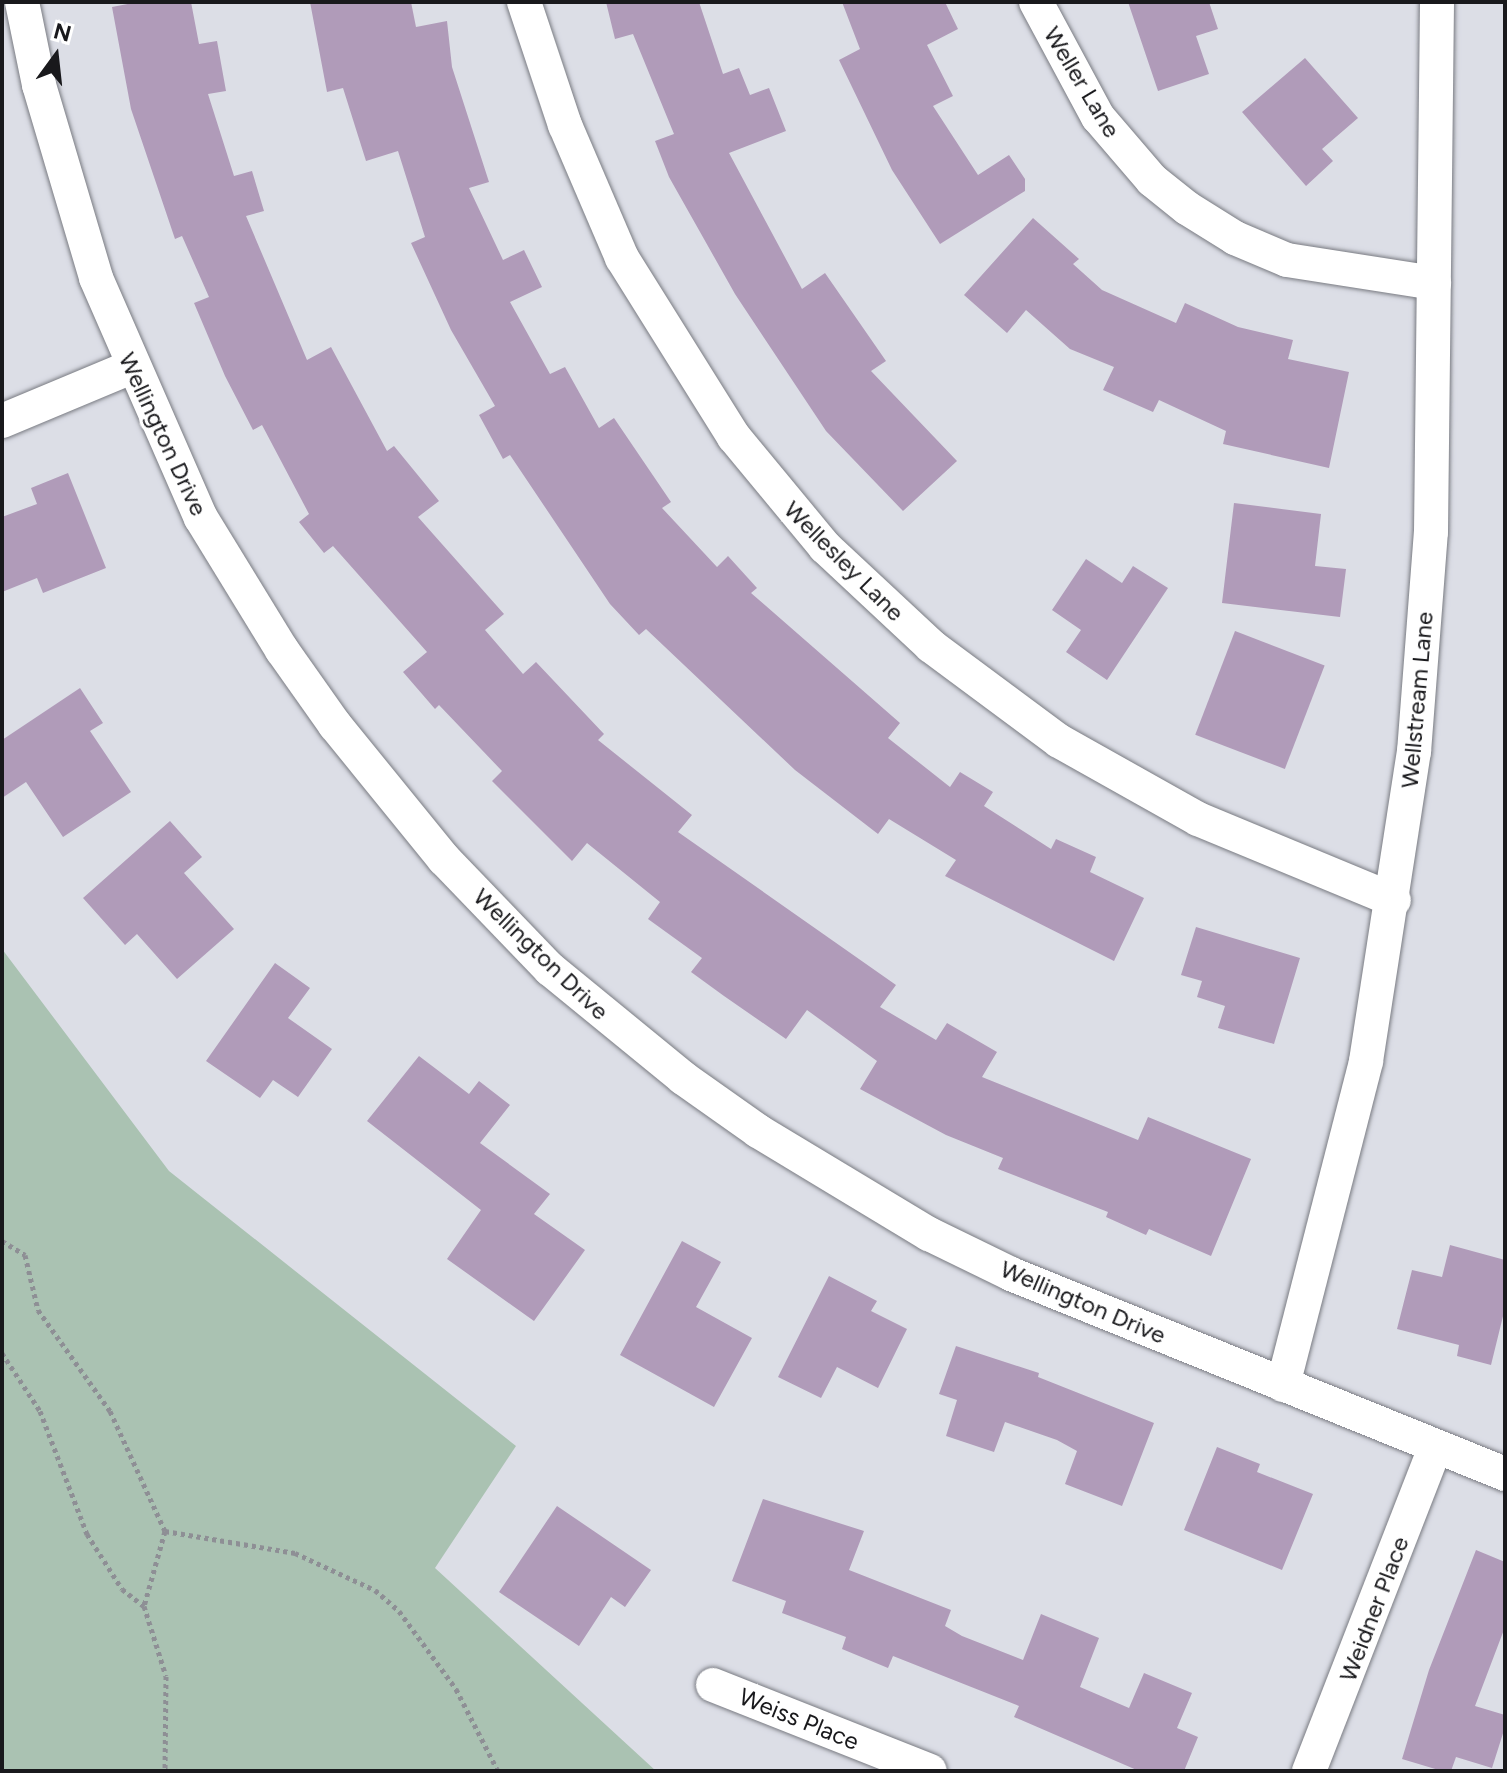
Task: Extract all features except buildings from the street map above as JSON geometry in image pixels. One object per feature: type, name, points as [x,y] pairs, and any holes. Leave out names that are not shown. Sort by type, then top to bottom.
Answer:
[{"type":"street","name":"Wellington Drive","points":[[22,2],[71,202],[131,367],[201,518],[282,650],[395,801],[550,969],[683,1078],[861,1195],[1011,1274],[1505,1474]]},
{"type":"street","name":"Wellesley Lane","points":[[524,2],[565,125],[622,258],[734,437],[825,547],[931,646],[1059,741],[1198,819],[1394,900]]},
{"type":"street","name":"Weller Lane","points":[[1036,2],[1098,117],[1152,180],[1187,208],[1235,238],[1287,260],[1434,283]]},
{"type":"street","name":"Wellstream Lane","points":[[1283,1385],[1353,1120],[1394,900],[1424,643],[1434,283],[1437,2]]},
{"type":"street","points":[[2,421],[131,367]]},
{"type":"street","name":"Weidner Place","points":[[1309,1771],[1435,1447]]},
{"type":"street","name":"Weiss Place","points":[[713,1685],[930,1771]]},
{"type":"path","points":[[2,1241],[25,1255],[38,1310],[110,1411],[165,1531],[144,1606],[166,1676],[165,1771]]},
{"type":"path","points":[[2,1353],[40,1411],[87,1534],[122,1589],[144,1606]]},
{"type":"path","points":[[165,1531],[295,1553],[375,1590],[399,1611],[456,1689],[498,1771]]},
{"type":"green space","points":[[2,949],[169,1171],[516,1446],[435,1568],[656,1771],[2,1771]]}]
